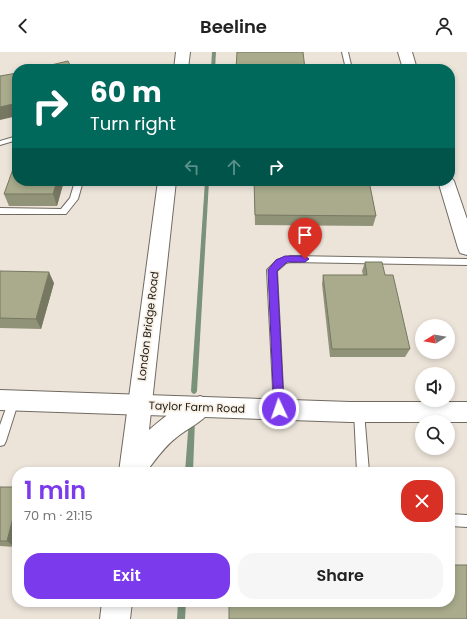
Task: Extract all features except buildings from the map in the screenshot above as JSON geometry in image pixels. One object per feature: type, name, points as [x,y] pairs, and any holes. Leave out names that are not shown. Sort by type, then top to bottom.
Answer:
[{"type":"street","points":[[182,64],[183,52]]},
{"type":"street","points":[[405,52],[409,64]]},
{"type":"street","name":"London Bridge Road","points":[[132,467],[166,186]]},
{"type":"street","points":[[448,186],[467,248]]},
{"type":"street","name":"Taylor Farm Road","points":[[7,400],[359,412],[467,412]]},
{"type":"street","points":[[135,467],[154,441],[169,428],[200,407]]},
{"type":"street","points":[[115,619],[116,607]]},
{"type":"lane","points":[[345,52],[348,64]]},
{"type":"lane","points":[[0,143],[12,139]]},
{"type":"lane","points":[[0,212],[63,212],[74,199],[78,186]]},
{"type":"lane","points":[[279,409],[272,270],[279,262],[285,259],[291,259],[467,262]]},
{"type":"lane","points":[[0,441],[7,400]]},
{"type":"lane","points":[[359,412],[363,467]]},
{"type":"lane","points":[[455,520],[467,521]]},
{"type":"waterway","points":[[213,64],[214,52]]},
{"type":"waterway","points":[[194,391],[207,186]]},
{"type":"waterway","points":[[189,467],[192,419]]},
{"type":"waterway","points":[[181,619],[182,607]]},
{"type":"route","points":[[279,409],[272,270],[279,262],[285,259],[305,259]]}]
